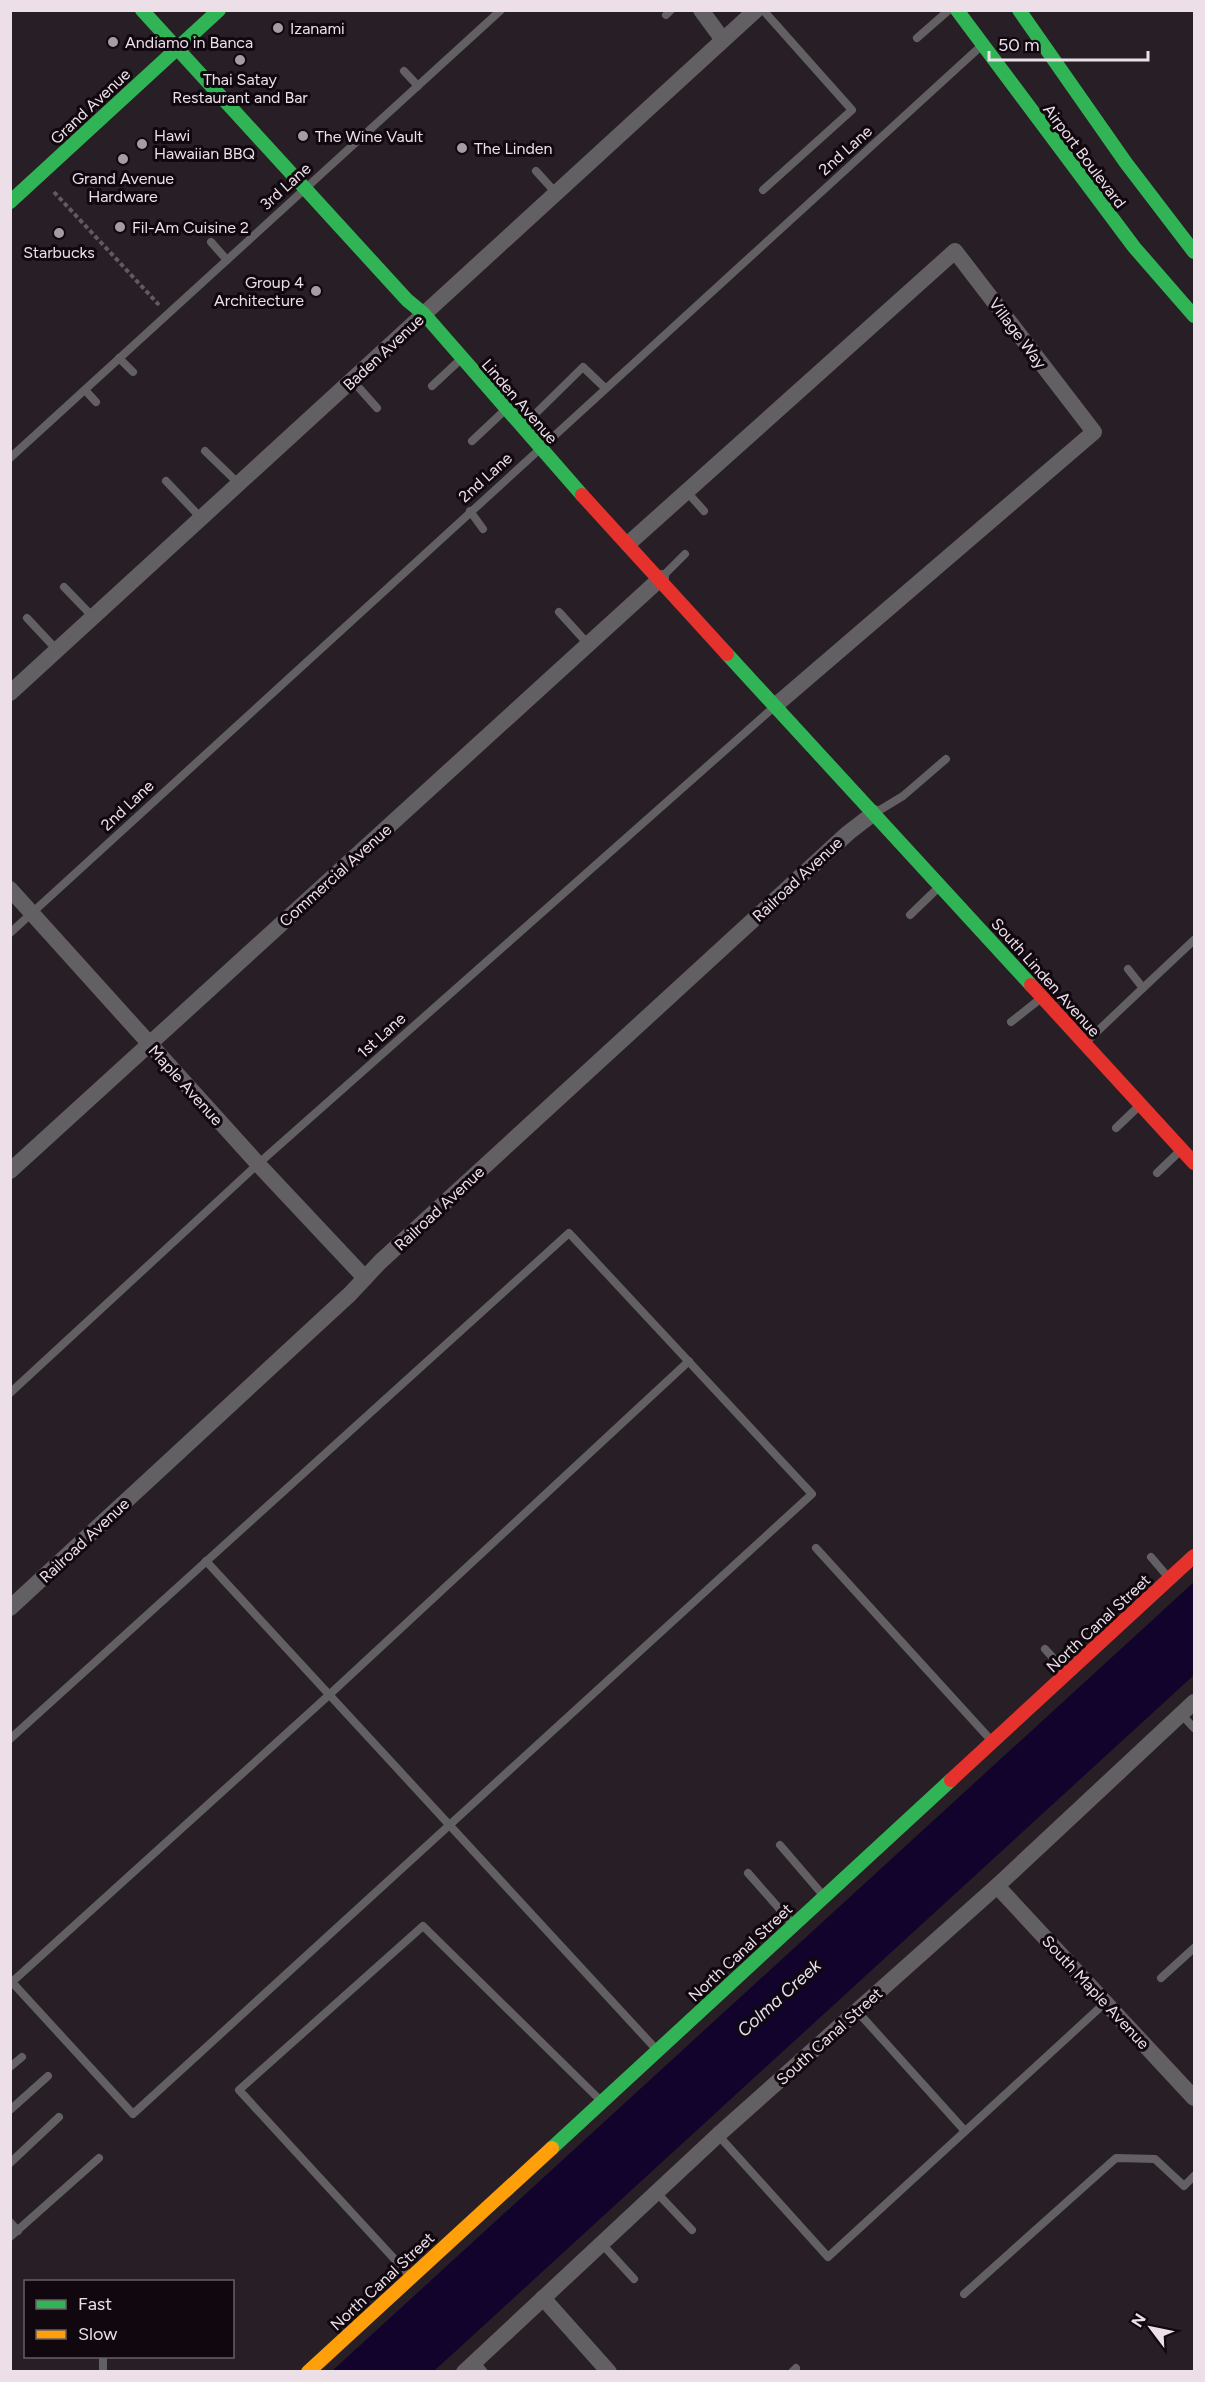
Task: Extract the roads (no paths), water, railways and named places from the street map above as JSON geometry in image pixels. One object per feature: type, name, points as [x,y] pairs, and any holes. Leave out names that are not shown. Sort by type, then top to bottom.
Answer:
[{"type":"street","name":"Linden Avenue","points":[[142,10],[303,189],[407,300],[424,314],[539,448],[661,578],[874,813]]},
{"type":"street","name":"Grand Avenue","points":[[10,202],[219,10]]},
{"type":"street","points":[[701,10],[723,40]]},
{"type":"street","name":"Baden Avenue","points":[[10,693],[756,10]]},
{"type":"street","name":"Airport Boulevard","points":[[957,10],[1134,247],[1194,315]]},
{"type":"street","name":"Airport Boulevard","points":[[1019,10],[1140,183],[1194,252]]},
{"type":"street","name":"Village Way","points":[[628,544],[956,251],[1094,432],[776,705]]},
{"type":"street","name":"Commercial Avenue","points":[[10,1171],[661,578]]},
{"type":"street","name":"South Linden Avenue","points":[[874,813],[1194,1163]]},
{"type":"street","name":"Railroad Avenue","points":[[10,1608],[848,833],[874,813]]},
{"type":"street","name":"Maple Avenue","points":[[10,889],[258,1164],[365,1278]]},
{"type":"street","name":"North Canal Street","points":[[308,2372],[1194,1556]]},
{"type":"street","name":"South Canal Street","points":[[474,2368],[543,2298],[718,2135],[997,1886],[1194,1702]]},
{"type":"street","name":"South Maple Avenue","points":[[997,1886],[1194,2098]]},
{"type":"street","points":[[543,2298],[609,2372]]},
{"type":"lane","name":"3rd Lane","points":[[10,458],[303,189],[482,32],[501,10]]},
{"type":"lane","points":[[763,10],[852,110],[763,190]]},
{"type":"lane","points":[[917,38],[949,10]]},
{"type":"lane","name":"2nd Lane","points":[[10,933],[982,45]]},
{"type":"lane","points":[[404,71],[418,86]]},
{"type":"lane","points":[[536,171],[556,193]]},
{"type":"lane","points":[[212,242],[227,260]]},
{"type":"lane","points":[[119,358],[133,372]]},
{"type":"lane","points":[[432,386],[462,359]]},
{"type":"lane","points":[[521,428],[583,367],[605,388]]},
{"type":"lane","points":[[352,380],[377,408]]},
{"type":"lane","points":[[85,390],[96,402]]},
{"type":"lane","points":[[472,441],[505,410]]},
{"type":"lane","points":[[205,451],[239,484]]},
{"type":"lane","points":[[166,481],[201,518]]},
{"type":"lane","points":[[687,492],[704,511]]},
{"type":"lane","points":[[470,511],[483,529]]},
{"type":"lane","points":[[661,578],[685,554]]},
{"type":"lane","points":[[64,587],[93,617]]},
{"type":"lane","points":[[559,612],[588,644]]},
{"type":"lane","points":[[27,618],[57,650]]},
{"type":"lane","name":"1st Lane","points":[[10,1393],[258,1164],[776,705]]},
{"type":"lane","points":[[874,813],[903,796],[946,759]]},
{"type":"lane","points":[[910,915],[941,886]]},
{"type":"lane","points":[[1085,1043],[1194,940]]},
{"type":"lane","points":[[1128,969],[1143,988]]},
{"type":"lane","points":[[1011,1022],[1043,997]]},
{"type":"lane","points":[[1116,1128],[1141,1105]]},
{"type":"lane","points":[[1157,1173],[1182,1149]]},
{"type":"lane","points":[[10,1739],[569,1233],[689,1361],[812,1494],[133,2114],[11,1981],[329,1695],[689,1361]]},
{"type":"lane","points":[[816,1548],[992,1742]]},
{"type":"lane","points":[[1150,1557],[1170,1579]]},
{"type":"lane","points":[[206,1561],[657,2051]]},
{"type":"lane","points":[[1045,1649],[1067,1673]]},
{"type":"lane","points":[[1181,1714],[1194,1728]]},
{"type":"lane","points":[[780,1845],[824,1897]]},
{"type":"lane","points":[[748,1873],[794,1925]]},
{"type":"lane","points":[[411,2277],[239,2090],[423,1926],[601,2102]]},
{"type":"lane","points":[[1161,1978],[1194,1948]]},
{"type":"lane","points":[[718,2135],[828,2257],[1107,2002]]},
{"type":"lane","points":[[857,2011],[966,2131]]},
{"type":"lane","points":[[10,2067],[22,2057]]},
{"type":"lane","points":[[10,2110],[48,2076]]},
{"type":"lane","points":[[10,2163],[59,2117]]},
{"type":"lane","points":[[10,2237],[99,2158]]},
{"type":"lane","points":[[964,2294],[1116,2158],[1155,2159],[1184,2186],[1194,2176]]},
{"type":"lane","points":[[657,2193],[692,2230]]},
{"type":"lane","points":[[10,2222],[18,2230]]},
{"type":"lane","points":[[602,2244],[634,2279]]},
{"type":"water","name":"Colma Creek","points":[[1194,1582],[1194,1675],[434,2371],[332,2371]]},
{"type":"place","name":"Izanami","points":[[278,28]]},
{"type":"place","name":"Andiamo in Banca","points":[[113,42]]},
{"type":"place","name":"Thai Satay Restaurant and Bar","points":[[240,60]]},
{"type":"place","name":"The Wine Vault","points":[[303,136]]},
{"type":"place","name":"Hawi Hawaiian BBQ","points":[[142,144]]},
{"type":"place","name":"The Linden","points":[[462,148]]},
{"type":"place","name":"Grand Avenue Hardware","points":[[123,159]]},
{"type":"place","name":"Fil-Am Cuisine 2","points":[[120,227]]},
{"type":"place","name":"Starbucks","points":[[59,233]]},
{"type":"place","name":"Group 4 Architecture","points":[[316,291]]}]
